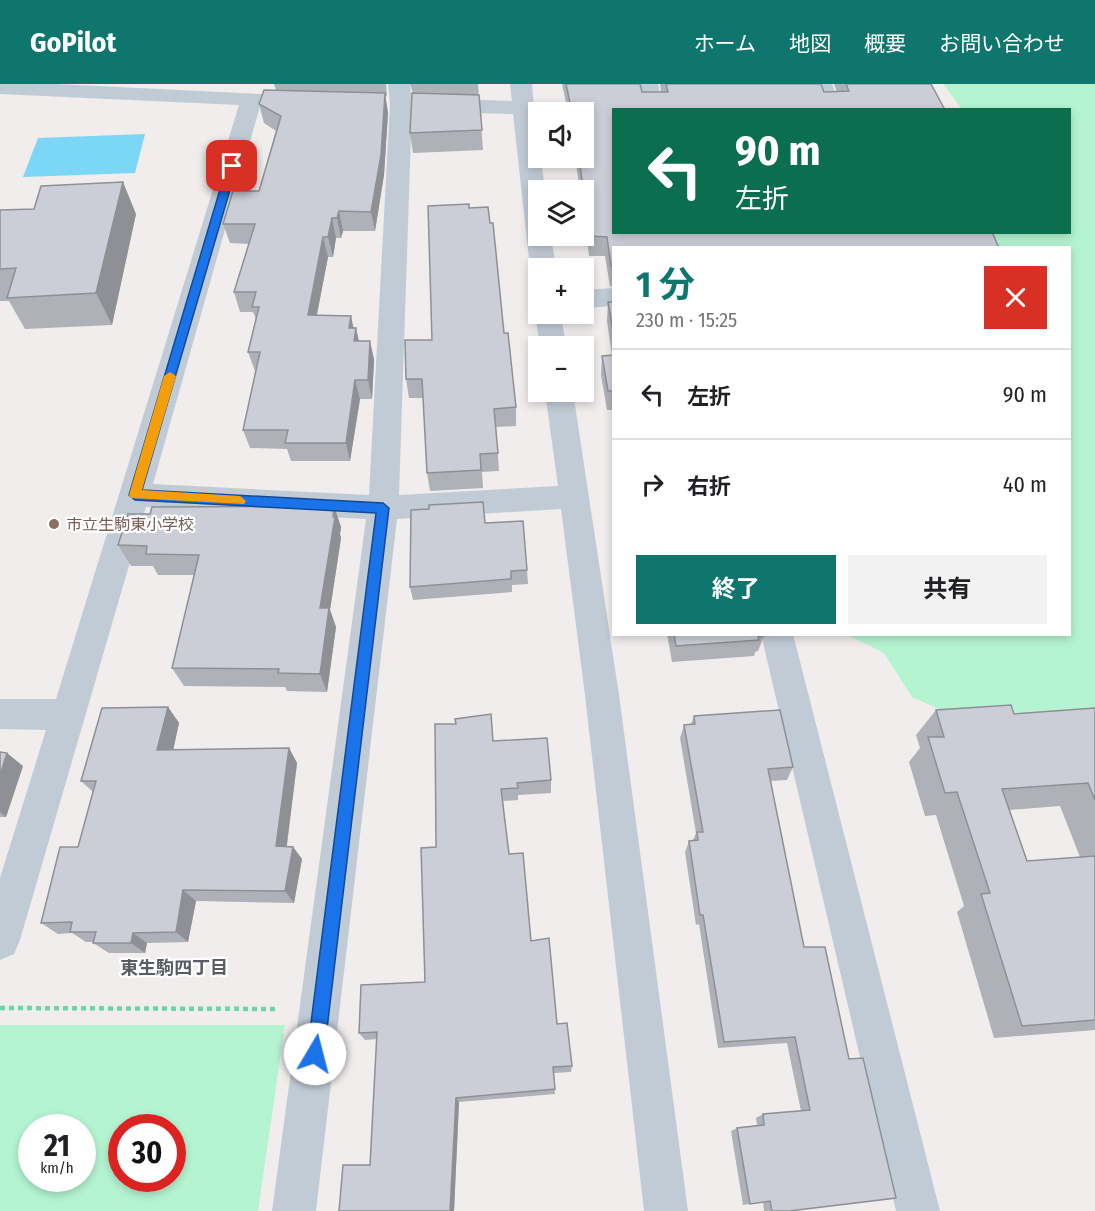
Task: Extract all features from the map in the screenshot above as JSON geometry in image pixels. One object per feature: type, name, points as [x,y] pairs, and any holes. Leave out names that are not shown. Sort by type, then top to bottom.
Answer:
[{"type":"street","points":[[521,84],[533,180]]},
{"type":"street","points":[[647,84],[653,108]]},
{"type":"street","points":[[821,84],[830,108]]},
{"type":"street","points":[[0,88],[297,101]]},
{"type":"street","points":[[294,1211],[383,508],[392,97],[524,108]]},
{"type":"street","points":[[0,940],[135,495],[251,100]]},
{"type":"street","points":[[594,298],[612,297]]},
{"type":"street","points":[[560,402],[602,695],[666,1211]]},
{"type":"street","points":[[135,495],[383,508],[573,498]]},
{"type":"street","points":[[777,636],[918,1211]]},
{"type":"street","points":[[0,714],[69,715]]},
{"type":"path","points":[[0,1008],[321,1009]]},
{"type":"green space","points":[[943,84],[1095,84],[1095,718],[973,724],[912,697],[884,653],[850,636],[1071,636],[1071,246],[987,246],[989,234],[1071,234],[1071,108],[961,108]]},
{"type":"green space","points":[[0,1025],[285,1025],[258,1211],[0,1211]]},
{"type":"water","points":[[145,134],[135,173],[23,177],[38,138]]},
{"type":"building","points":[[566,84],[640,84],[642,92],[668,92],[666,84],[821,84],[824,92],[849,91],[846,84],[931,84],[944,108],[612,108],[612,234],[993,234],[998,246],[612,246],[612,266],[607,237],[594,236],[594,180],[582,180],[580,168],[594,168],[594,102],[570,102]]},
{"type":"building","points":[[264,90],[385,93],[381,155],[371,212],[339,211],[337,218],[332,218],[328,237],[323,237],[308,315],[351,316],[349,328],[356,328],[354,341],[370,341],[368,380],[355,380],[346,443],[285,443],[288,430],[243,430],[260,352],[248,352],[259,307],[252,307],[256,292],[234,292],[255,224],[223,224],[233,191],[259,191],[281,116],[259,104]]},
{"type":"building","points":[[412,93],[479,95],[482,130],[410,133]]},
{"type":"building","points":[[123,182],[96,293],[7,298],[16,268],[0,269],[0,210],[34,209],[41,186]]},
{"type":"building","points":[[469,204],[469,208],[488,207],[490,223],[493,223],[504,333],[508,333],[516,407],[494,409],[498,453],[480,454],[481,470],[427,473],[422,379],[406,379],[405,340],[432,340],[428,206]]},
{"type":"building","points":[[608,302],[612,302],[612,325]]},
{"type":"building","points":[[612,355],[612,391],[608,391],[602,356]]},
{"type":"building","points":[[483,502],[485,523],[523,521],[527,570],[511,571],[511,579],[410,587],[411,510],[429,509],[429,505]]},
{"type":"building","points":[[334,506],[333,517],[335,517],[320,608],[329,608],[320,674],[278,673],[279,669],[172,668],[199,555],[146,554],[147,546],[118,545],[128,514],[150,514],[152,507]]},
{"type":"building","points":[[674,636],[758,636],[759,640],[676,646]]},
{"type":"building","points":[[1011,705],[1014,714],[1095,708],[1095,800],[1088,783],[1002,789],[1027,861],[1095,856],[1095,1020],[1022,1026],[981,894],[990,893],[957,792],[945,793],[928,737],[944,737],[936,710]]},
{"type":"building","points":[[168,707],[157,750],[289,748],[276,846],[293,847],[285,891],[183,890],[176,932],[133,933],[131,943],[93,943],[96,932],[70,932],[72,922],[41,923],[60,847],[78,847],[96,781],[81,781],[102,708]]},
{"type":"building","points":[[780,710],[793,767],[768,769],[804,947],[825,947],[849,1059],[863,1058],[896,1198],[789,1211],[772,1211],[770,1201],[750,1204],[737,1128],[764,1125],[763,1114],[810,1110],[795,1037],[724,1042],[703,915],[700,915],[689,841],[698,840],[697,832],[703,832],[684,725],[695,724],[694,716]]},
{"type":"building","points":[[491,714],[493,741],[547,738],[551,780],[517,783],[518,788],[501,789],[509,854],[523,853],[531,941],[549,938],[557,1024],[567,1023],[572,1066],[553,1067],[555,1089],[456,1098],[450,1211],[339,1211],[343,1165],[370,1165],[377,1032],[359,1033],[361,985],[425,982],[421,848],[436,847],[435,724],[456,724],[455,719]]},
{"type":"building","points":[[0,752],[7,753],[0,775]]},
{"type":"slow traffic","points":[[170,376],[135,495],[240,501]]},
{"type":"place","name":"市立生駒東小学校","points":[[54,524]]},
{"type":"district","name":"東生駒四丁目","points":[[174,968]]},
{"type":"route","points":[[232,166],[135,495],[383,508],[315,1054]]}]
